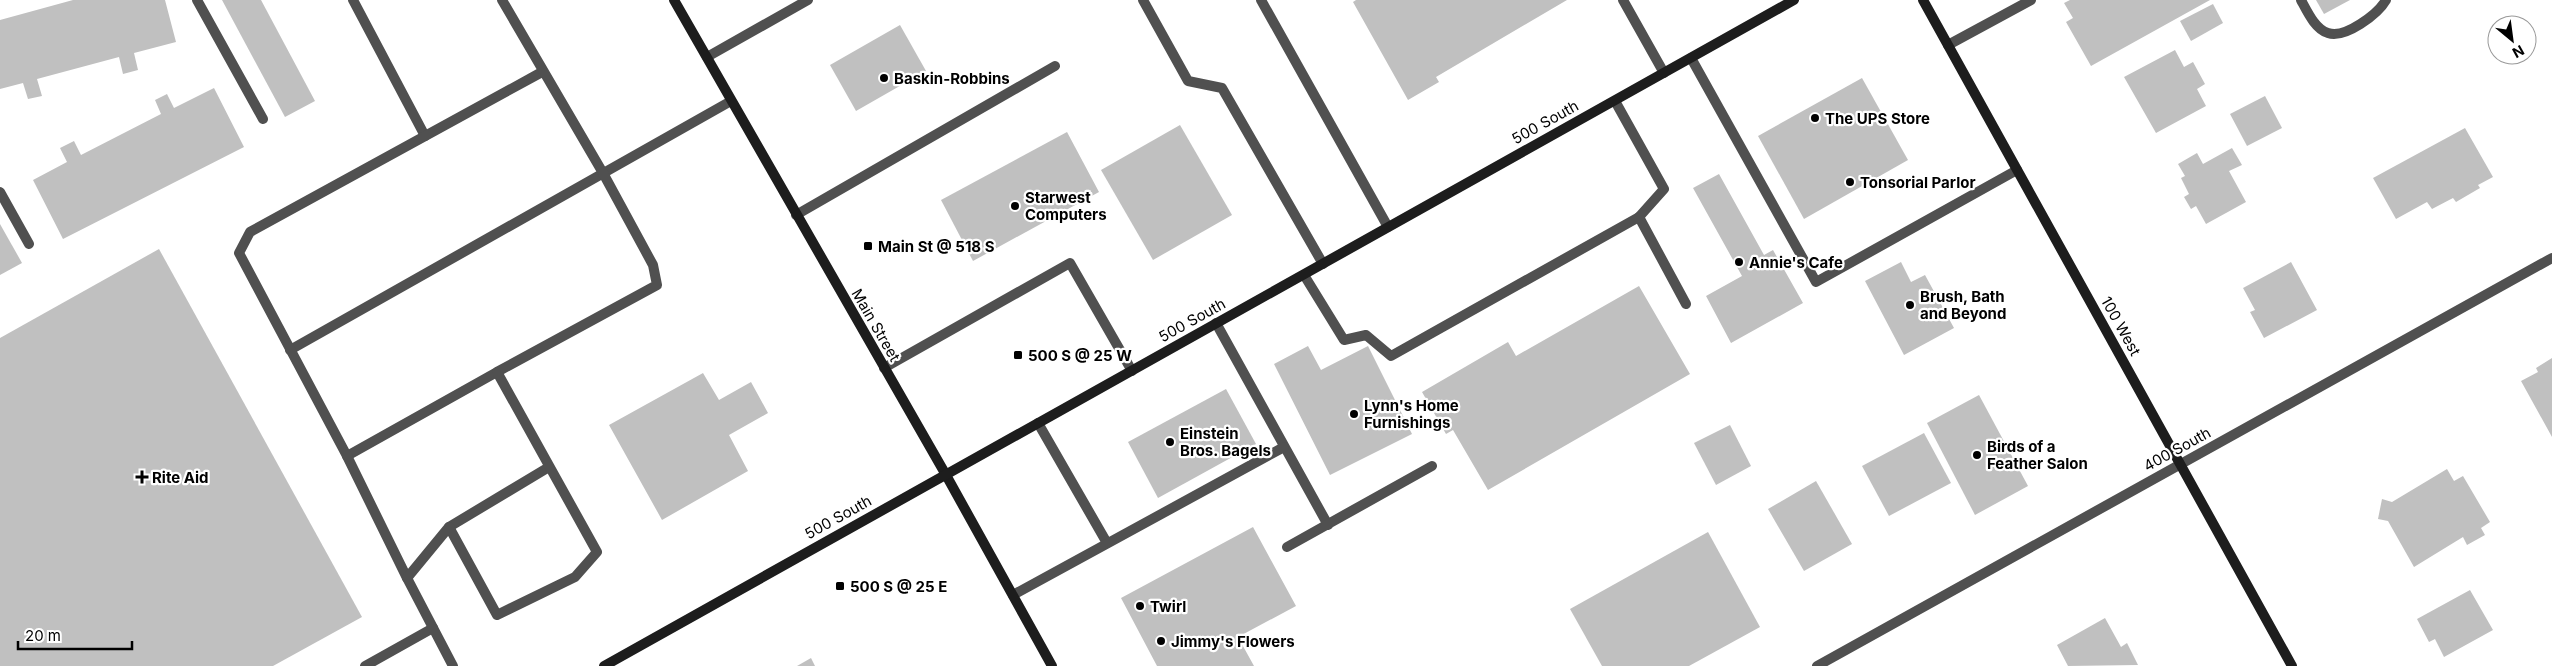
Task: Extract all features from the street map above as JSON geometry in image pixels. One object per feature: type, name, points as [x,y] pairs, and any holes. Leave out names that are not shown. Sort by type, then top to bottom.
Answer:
[{"type":"street","points":[[197,0],[263,119]]},
{"type":"street","points":[[353,0],[425,136]]},
{"type":"street","points":[[347,456],[657,285],[653,265],[603,173],[542,72],[502,0]]},
{"type":"street","name":"Main Street","points":[[674,0],[946,475],[1052,666]]},
{"type":"street","points":[[707,57],[808,0]]},
{"type":"street","points":[[1143,0],[1188,81],[1222,88],[1323,264]]},
{"type":"street","points":[[1261,0],[1388,227]]},
{"type":"street","points":[[1623,0],[1664,73]]},
{"type":"street","name":"500 South","points":[[604,666],[1794,0]]},
{"type":"street","name":"100 West","points":[[1924,0],[2292,666]]},
{"type":"street","points":[[1948,45],[2031,0]]},
{"type":"street","points":[[2301,0],[2319,27],[2327,33],[2336,34],[2347,31],[2369,18],[2386,0]]},
{"type":"street","points":[[1691,58],[1816,282],[2017,170]]},
{"type":"street","points":[[796,215],[1055,66]]},
{"type":"street","points":[[453,666],[347,456],[239,253],[250,232],[542,72]]},
{"type":"street","points":[[290,350],[732,101]]},
{"type":"street","points":[[1304,275],[1344,340],[1366,335],[1392,356],[1639,217],[1664,189],[1615,101]]},
{"type":"street","points":[[0,192],[29,244]]},
{"type":"street","points":[[1639,217],[1686,304]]},
{"type":"street","name":"400 South","points":[[1817,666],[2552,258]]},
{"type":"street","points":[[884,368],[1070,263],[1132,371]]},
{"type":"street","points":[[1216,323],[1328,525]]},
{"type":"street","points":[[449,527],[497,615],[575,577],[597,552],[497,372]]},
{"type":"street","points":[[1038,423],[1107,543]]},
{"type":"street","points":[[1012,595],[1284,447]]},
{"type":"street","points":[[1287,548],[1432,466]]},
{"type":"street","points":[[407,578],[449,527],[549,467]]},
{"type":"street","points":[[365,666],[433,628]]},
{"type":"building","points":[[73,0],[165,0],[176,42],[134,53],[138,70],[123,74],[119,57],[37,79],[42,96],[28,99],[23,83],[0,89],[0,20]]},
{"type":"building","points":[[222,0],[261,0],[315,101],[285,117]]},
{"type":"building","points":[[1356,0],[1567,0],[1436,77],[1439,82],[1408,100],[1353,2]]},
{"type":"building","points":[[2070,0],[2210,0],[2091,66],[2066,22],[2073,18],[2064,3]]},
{"type":"building","points":[[2316,0],[2350,0],[2324,14]]},
{"type":"building","points":[[2213,4],[2223,23],[2191,41],[2180,21]]},
{"type":"building","points":[[900,25],[926,71],[856,111],[830,65]]},
{"type":"building","points":[[2175,50],[2184,67],[2193,62],[2205,84],[2197,89],[2206,106],[2156,133],[2124,77]]},
{"type":"building","points":[[1862,78],[1908,160],[1804,219],[1758,136]]},
{"type":"building","points":[[214,88],[244,147],[63,239],[33,180],[67,162],[60,148],[74,141],[81,155],[161,114],[155,100],[167,94],[174,108]]},
{"type":"building","points":[[2265,96],[2282,128],[2247,146],[2230,114]]},
{"type":"building","points":[[1180,125],[1232,215],[1153,260],[1101,170]]},
{"type":"building","points":[[2465,128],[2493,177],[2478,185],[2480,188],[2456,202],[2453,198],[2432,209],[2427,202],[2396,219],[2373,178]]},
{"type":"building","points":[[1067,132],[1099,192],[973,261],[941,200]]},
{"type":"building","points":[[2232,148],[2242,165],[2229,171],[2246,202],[2206,224],[2196,206],[2191,209],[2184,197],[2189,194],[2181,178],[2185,176],[2178,164],[2197,153],[2203,164]]},
{"type":"building","points":[[1719,174],[1764,255],[1773,250],[1803,303],[1731,343],[1706,296],[1742,276],[1693,188]]},
{"type":"building","points":[[0,224],[22,263],[0,275]]},
{"type":"building","name":"Rite Aid","points":[[159,249],[362,617],[273,666],[0,666],[0,338]]},
{"type":"building","name":"Brush, Bath and Beyond","points":[[1901,262],[1911,282],[1925,275],[1954,328],[1904,355],[1865,281]]},
{"type":"building","points":[[2291,262],[2317,310],[2264,338],[2250,312],[2255,310],[2243,288]]},
{"type":"building","points":[[1639,286],[1690,374],[1488,490],[1453,430],[1446,434],[1422,392],[1508,342],[1516,356]]},
{"type":"building","points":[[1308,346],[1321,370],[1368,346],[1412,434],[1330,475],[1274,364]]},
{"type":"building","points":[[2552,358],[2552,437],[2521,381],[2538,372],[2536,368]]},
{"type":"building","points":[[703,373],[719,400],[751,382],[768,413],[729,435],[748,471],[662,520],[609,425]]},
{"type":"building","points":[[1226,389],[1256,444],[1158,498],[1128,442]]},
{"type":"building","name":"Birds of a Feather Salon","points":[[1979,395],[2028,486],[1975,515],[1927,423]]},
{"type":"building","points":[[1730,425],[1751,466],[1716,485],[1694,443]]},
{"type":"building","points":[[1924,433],[1951,483],[1889,516],[1862,466]]},
{"type":"building","points":[[2447,469],[2454,481],[2463,476],[2490,522],[2481,528],[2485,535],[2467,545],[2463,537],[2414,567],[2388,521],[2378,519],[2382,499],[2392,502]]},
{"type":"building","points":[[1816,481],[1852,544],[1804,571],[1768,509]]},
{"type":"building","points":[[1253,527],[1296,606],[1238,637],[1254,666],[1157,666],[1121,598]]},
{"type":"building","points":[[1708,532],[1760,627],[1689,666],[1602,666],[1570,609]]},
{"type":"building","points":[[2470,590],[2493,630],[2444,657],[2435,639],[2429,642],[2417,619]]},
{"type":"building","points":[[2105,618],[2121,647],[2127,643],[2138,665],[2068,666],[2057,645]]},
{"type":"building","points":[[811,658],[815,666],[797,666]]},
{"type":"place","name":"Baskin-Robbins","points":[[884,78]]},
{"type":"place","name":"The UPS Store","points":[[1815,118]]},
{"type":"place","name":"Tonsorial Parlor","points":[[1850,182]]},
{"type":"place","name":"Starwest Computers","points":[[1015,206]]},
{"type":"place","name":"Main St @ 518 S","points":[[868,246]]},
{"type":"place","name":"Annie's Cafe","points":[[1739,262]]},
{"type":"place","name":"Brush, Bath and Beyond","points":[[1910,305]]},
{"type":"place","name":"500 S @ 25 W","points":[[1018,355]]},
{"type":"place","name":"Lynn's Home Furnishings","points":[[1354,414]]},
{"type":"place","name":"Einstein Bros. Bagels","points":[[1170,442]]},
{"type":"place","name":"Birds of a Feather Salon","points":[[1977,455]]},
{"type":"place","name":"Rite Aid","points":[[142,477]]},
{"type":"place","name":"500 S @ 25 E","points":[[840,586]]},
{"type":"place","name":"Twirl","points":[[1140,606]]},
{"type":"place","name":"Jimmy's Flowers","points":[[1161,641]]}]
